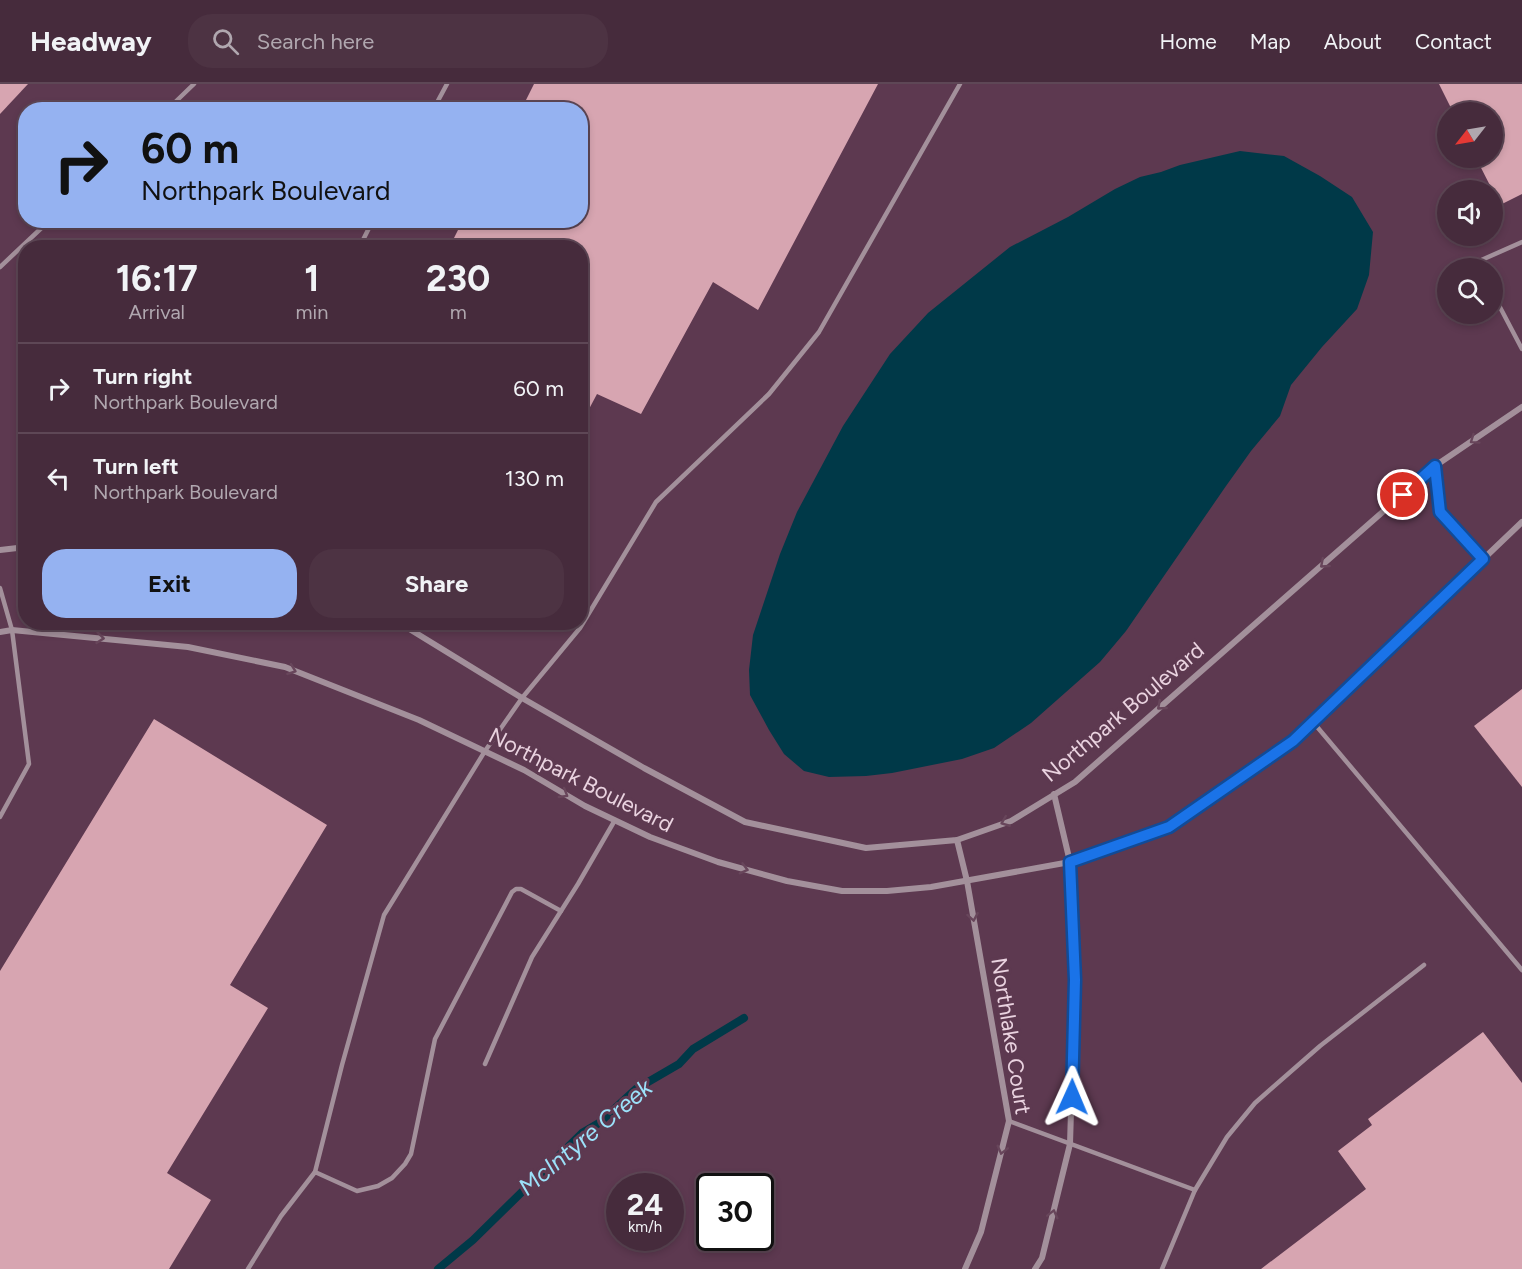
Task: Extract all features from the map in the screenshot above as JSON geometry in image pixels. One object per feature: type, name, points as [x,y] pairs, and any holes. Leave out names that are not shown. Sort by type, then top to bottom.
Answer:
[{"type":"street","name":"Northpark Boulevard","points":[[411,630],[522,698],[644,768],[745,822],[866,848],[957,840],[1011,821],[1075,782],[1435,466],[1522,407]]},
{"type":"street","points":[[1435,466],[1440,512],[1483,559]]},
{"type":"street","name":"Northpark Boulevard","points":[[0,632],[12,630],[188,647],[285,667],[419,720],[524,770],[585,807],[650,837],[718,862],[787,881],[842,891],[887,891],[931,887],[1070,862],[1169,827],[1293,741],[1522,522]]},
{"type":"street","points":[[0,550],[18,548]]},
{"type":"street","points":[[1035,1269],[1042,1258],[1070,1144],[1075,980],[1070,862],[1054,794]]},
{"type":"street","name":"Northlake Court","points":[[957,840],[967,881],[1009,1121],[981,1232],[965,1269]]},
{"type":"lane","points":[[175,102],[194,84]]},
{"type":"lane","points":[[437,102],[447,84]]},
{"type":"lane","points":[[588,615],[656,502],[769,394],[819,332],[960,84]]},
{"type":"lane","points":[[29,240],[41,228]]},
{"type":"lane","points":[[1486,258],[1522,242]]},
{"type":"lane","points":[[0,267],[18,250]]},
{"type":"lane","points":[[1503,313],[1522,349]]},
{"type":"lane","points":[[0,588],[12,630],[29,764],[0,817]]},
{"type":"lane","points":[[248,1269],[281,1216],[315,1172],[384,915],[484,751],[522,698],[578,630]]},
{"type":"lane","points":[[1313,722],[1522,970]]},
{"type":"lane","points":[[484,1064],[532,957],[615,820]]},
{"type":"lane","points":[[315,1172],[357,1191],[378,1186],[392,1178],[411,1154],[435,1039],[512,892],[521,889],[561,911]]},
{"type":"lane","points":[[1162,1269],[1195,1190],[1227,1137],[1255,1103],[1320,1046],[1424,965]]},
{"type":"lane","points":[[1009,1121],[1195,1190]]},
{"type":"water","points":[[1240,151],[1284,156],[1352,197],[1373,232],[1369,275],[1357,309],[1291,385],[1280,416],[1251,451],[1126,631],[1100,662],[1031,723],[994,748],[962,759],[866,776],[829,777],[804,771],[784,754],[750,695],[749,670],[753,635],[780,554],[797,512],[843,426],[890,354],[928,313],[1010,247],[1140,177]]},
{"type":"building","points":[[0,84],[28,84],[0,114]]},
{"type":"building","points":[[534,84],[878,84],[758,310],[713,282],[641,414],[597,394],[588,411],[588,240],[453,240],[459,228],[588,228],[588,102],[525,102]]},
{"type":"building","points":[[1439,84],[1522,84],[1522,194],[1503,204],[1503,180],[1487,180],[1481,168],[1503,168],[1503,102],[1448,102]]},
{"type":"building","points":[[1522,689],[1522,787],[1474,726]]},
{"type":"building","points":[[154,719],[327,825],[230,985],[268,1008],[167,1173],[211,1200],[169,1269],[0,1269],[0,971]]},
{"type":"building","points":[[1483,1032],[1522,1083],[1522,1269],[1261,1269],[1366,1189],[1338,1151],[1372,1125],[1368,1119]]},
{"type":"waterway","name":"McIntyre Creek","points":[[438,1269],[473,1240],[582,1133],[599,1123],[636,1089],[679,1064],[693,1049],[744,1018]]},
{"type":"route","points":[[1072,1097],[1075,980],[1070,862],[1169,827],[1293,741],[1483,559],[1440,512],[1435,466],[1403,495]]}]
